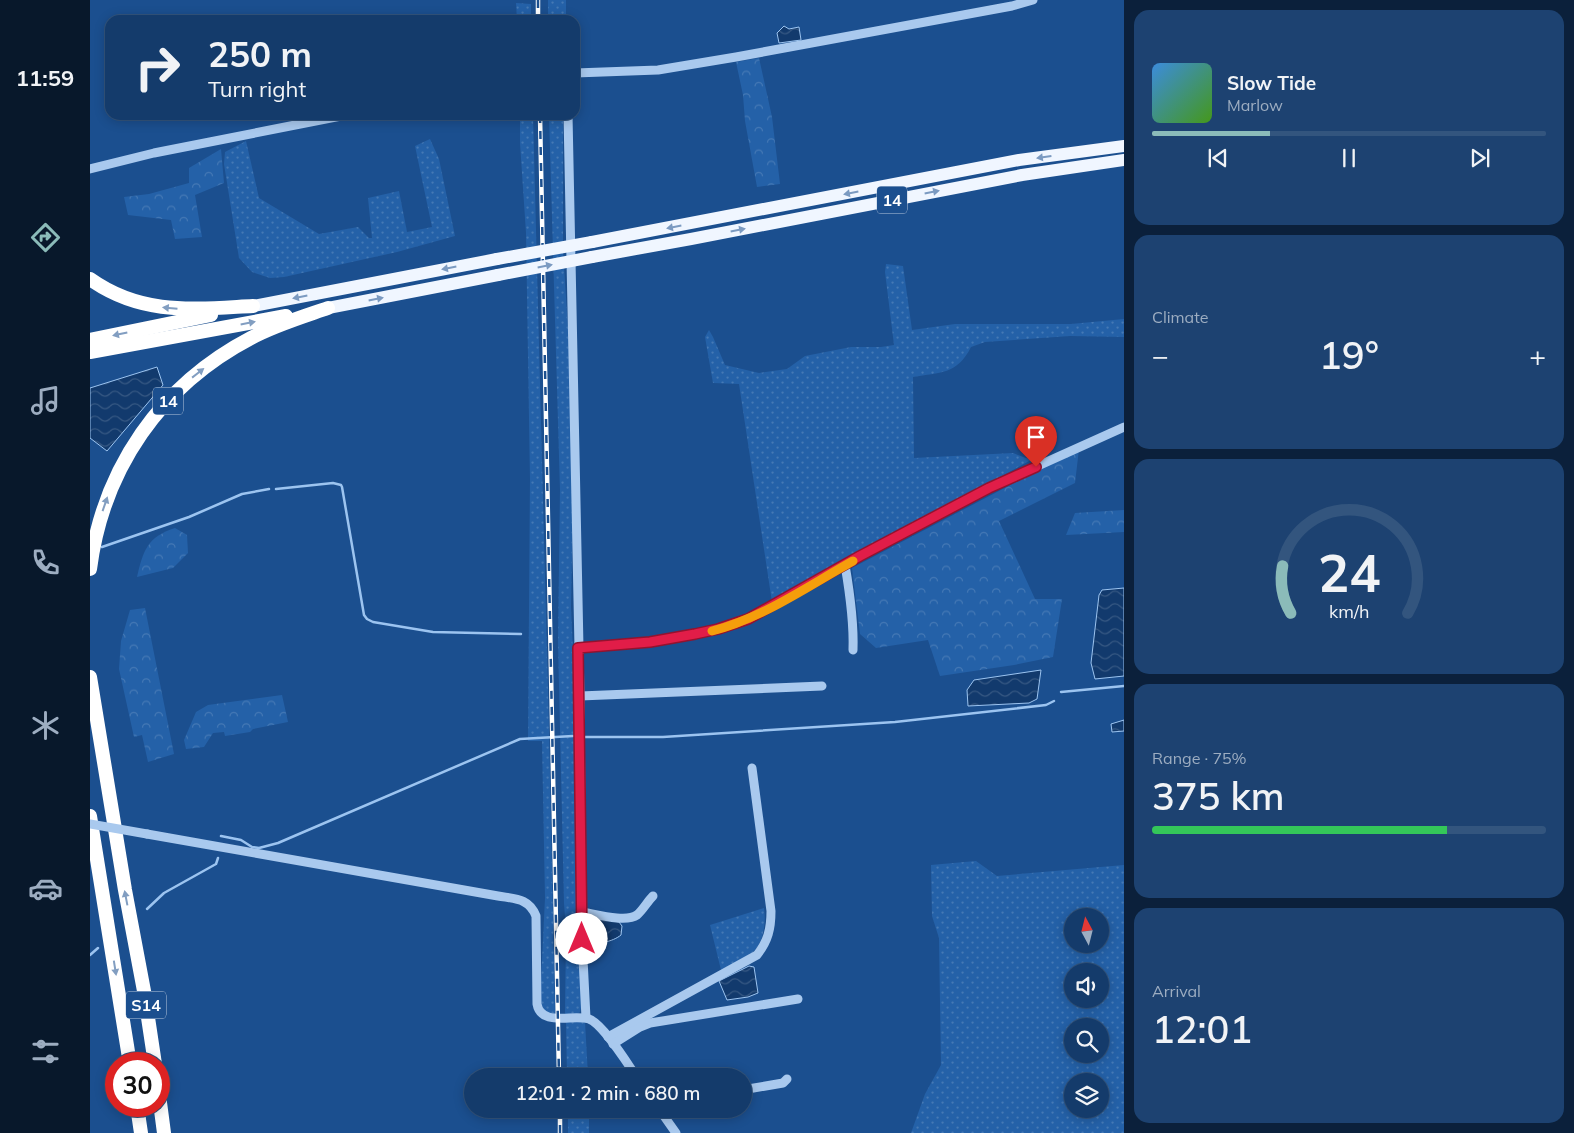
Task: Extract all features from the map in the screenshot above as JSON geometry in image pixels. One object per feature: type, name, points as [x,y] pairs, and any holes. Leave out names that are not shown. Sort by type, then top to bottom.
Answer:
[{"type":"highway","points":[[90,279],[112,292],[127,298],[164,308],[253,306]]},
{"type":"highway","name":"14","points":[[90,340],[253,306]]},
{"type":"highway","points":[[90,352],[328,308]]},
{"type":"highway","name":"14","points":[[90,568],[101,514],[114,480],[129,451],[147,425],[166,403],[191,378],[223,354],[278,325],[328,308]]},
{"type":"highway","name":"S14","points":[[90,676],[125,890],[144,991],[152,1052]]},
{"type":"highway","name":"S14","points":[[90,816],[128,1052]]},
{"type":"highway","points":[[139,1117],[141,1133]]},
{"type":"highway","points":[[162,1117],[164,1133]]},
{"type":"main road","name":"14","points":[[253,306],[1019,160],[1124,146]]},
{"type":"main road","name":"14","points":[[328,308],[690,240],[1004,178],[1067,167],[1124,160]]},
{"type":"street","points":[[580,74],[658,70],[1012,6],[1033,0]]},
{"type":"street","points":[[90,169],[182,147],[320,120]]},
{"type":"street","points":[[568,120],[580,696],[583,982],[586,1018]]},
{"type":"street","points":[[578,648],[650,642],[718,629],[748,619],[766,611],[845,565],[989,488],[1124,427]]},
{"type":"street","points":[[845,565],[852,600],[853,650]]},
{"type":"street","points":[[580,696],[822,686]]},
{"type":"street","points":[[611,1040],[757,955],[766,944],[771,911],[752,768]]},
{"type":"street","points":[[90,824],[520,900],[533,908],[536,916],[537,1004],[539,1012],[554,1018],[586,1018],[595,1023],[611,1040],[630,1068]]},
{"type":"street","points":[[582,912],[630,918],[640,912],[653,896]]},
{"type":"street","points":[[611,1040],[647,1024],[798,999]]},
{"type":"street","points":[[752,1088],[783,1083],[787,1079]]},
{"type":"street","points":[[665,1118],[676,1133]]},
{"type":"green space","points":[[548,0],[566,0],[566,15],[548,15]]},
{"type":"green space","points":[[516,3],[531,4],[531,15],[517,15]]},
{"type":"green space","points":[[759,58],[772,117],[780,184],[757,187],[736,62]]},
{"type":"green space","points":[[520,120],[533,120],[555,1014],[544,1012],[540,1003],[545,898],[542,741],[528,741],[530,479],[526,233]]},
{"type":"green space","points":[[549,120],[563,120],[563,251],[572,390],[573,506],[571,607],[577,739],[577,854],[582,1004],[577,1015],[565,1015],[566,932],[558,642],[560,490]]},
{"type":"green space","points":[[430,139],[439,159],[455,236],[397,252],[284,277],[270,278],[252,272],[239,258],[224,164],[225,152],[246,141],[259,198],[319,234],[358,227],[369,238],[372,238],[368,198],[399,191],[407,232],[432,227],[415,146]]},
{"type":"green space","points":[[221,149],[224,183],[195,195],[202,237],[175,239],[171,220],[128,215],[124,197],[149,194],[189,183],[189,168]]},
{"type":"green space","points":[[886,264],[903,266],[912,330],[955,324],[1071,324],[1124,319],[1124,337],[1070,336],[985,342],[971,347],[960,363],[947,371],[913,377],[914,458],[1013,453],[1031,460],[772,602],[739,384],[713,383],[705,337],[709,330],[725,365],[759,373],[787,369],[805,356],[851,347],[894,345],[885,272]]},
{"type":"green space","points":[[1079,449],[1075,483],[999,521],[1035,599],[1062,599],[1053,657],[940,676],[928,640],[876,648],[860,634],[852,568]]},
{"type":"green space","points":[[1124,510],[1124,532],[1066,535],[1075,513]]},
{"type":"green space","points":[[175,528],[187,535],[188,553],[173,568],[137,577],[144,552],[148,546],[158,536]]},
{"type":"green space","points":[[145,608],[174,754],[148,762],[142,735],[134,737],[119,669],[121,641],[130,610]]},
{"type":"green space","points":[[282,695],[288,722],[253,729],[250,732],[225,736],[224,732],[213,733],[204,747],[186,749],[184,740],[196,712],[208,705]]},
{"type":"green space","points":[[976,861],[997,876],[1124,865],[1124,1133],[911,1133],[925,1094],[941,1065],[939,938],[932,916],[931,865]]},
{"type":"green space","points":[[764,908],[764,928],[759,945],[743,959],[721,970],[710,925]]},
{"type":"green space","points":[[566,1022],[585,1022],[588,1068],[567,1068]]},
{"type":"green space","points":[[568,1118],[589,1118],[589,1133],[568,1133]]},
{"type":"water","points":[[784,26],[789,29],[799,27],[801,40],[779,43],[777,33]]},
{"type":"water","points":[[157,367],[163,385],[107,451],[90,438],[90,388]]},
{"type":"water","points":[[1124,588],[1124,676],[1095,679],[1091,663],[1099,595],[1102,590]]},
{"type":"water","points":[[1041,670],[1037,699],[1029,703],[968,706],[967,690],[974,680]]},
{"type":"water","points":[[1124,720],[1124,731],[1112,732],[1111,724]]},
{"type":"water","points":[[590,917],[619,922],[622,926],[621,935],[604,942],[594,942],[587,934],[586,928],[586,920]]},
{"type":"water","points":[[749,966],[754,967],[758,993],[748,997],[727,1000],[719,981]]},
{"type":"waterway","points":[[276,489],[333,483],[341,485],[364,615],[367,619],[373,622],[433,632],[521,634]]},
{"type":"waterway","points":[[102,547],[189,517],[242,494],[269,489]]},
{"type":"waterway","points":[[1061,692],[1124,686]]},
{"type":"waterway","points":[[584,737],[663,737],[895,722],[1046,705],[1054,701]]},
{"type":"waterway","points":[[221,836],[241,840],[252,847],[259,848],[278,843],[520,739],[573,736]]},
{"type":"waterway","points":[[147,909],[164,893],[216,864],[218,858]]},
{"type":"waterway","points":[[90,955],[98,948]]},
{"type":"railway","points":[[538,0],[538,15]]},
{"type":"railway","points":[[540,120],[559,1068]]},
{"type":"railway","points":[[560,1118],[560,1133]]},
{"type":"slow traffic","points":[[712,631],[766,611],[853,561]]},
{"type":"route","points":[[582,939],[578,648],[650,642],[718,629],[748,619],[766,611],[860,556],[989,488],[1036,467]]}]
